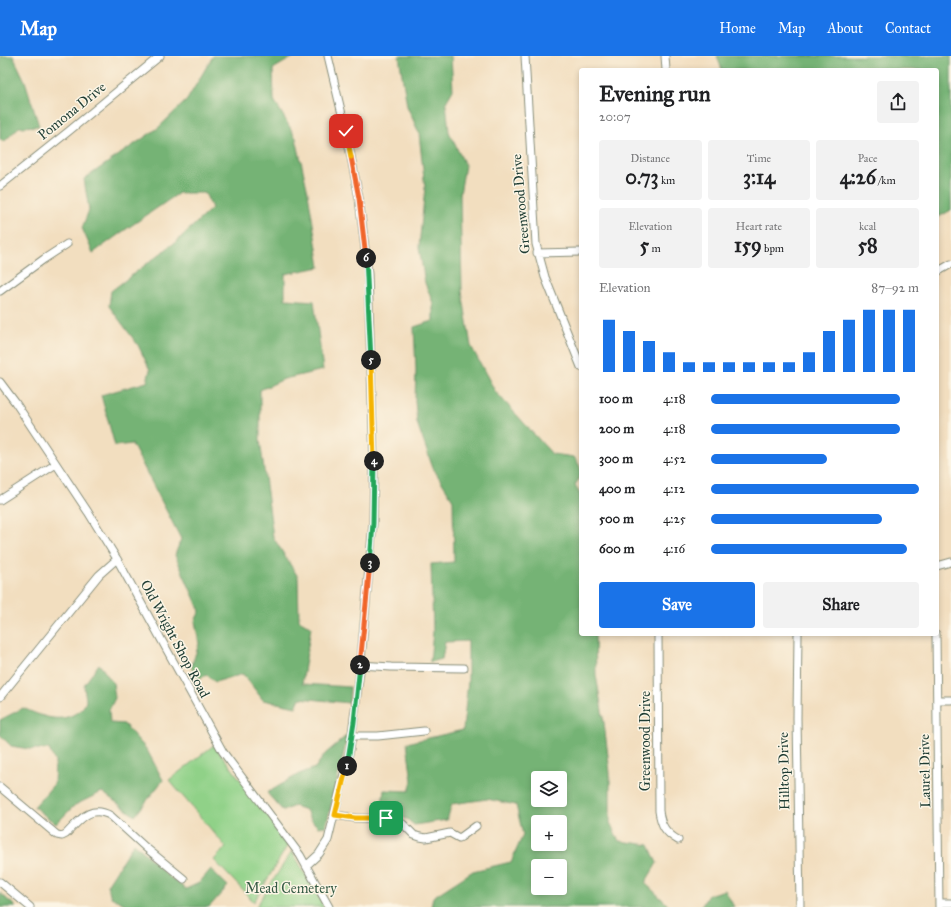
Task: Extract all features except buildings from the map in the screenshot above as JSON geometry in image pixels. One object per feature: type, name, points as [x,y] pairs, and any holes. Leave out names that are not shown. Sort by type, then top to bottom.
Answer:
[{"type":"street","name":"Pomona Drive","points":[[1,182],[69,131],[160,56]]},
{"type":"street","points":[[306,866],[324,848],[328,840],[344,778],[352,736],[360,665],[374,499],[368,274],[359,198],[346,131],[328,56]]},
{"type":"street","name":"Greenwood Drive","points":[[525,56],[528,127],[537,254],[579,362]]},
{"type":"street","points":[[664,56],[666,68]]},
{"type":"street","points":[[0,291],[44,259],[68,244]]},
{"type":"street","points":[[537,254],[579,252]]},
{"type":"street","points":[[939,271],[951,264]]},
{"type":"street","name":"Old Wright Shop Road","points":[[0,382],[56,464],[117,559],[222,752],[288,838],[329,907]]},
{"type":"street","points":[[0,500],[56,464]]},
{"type":"street","points":[[0,697],[99,575],[117,559]]},
{"type":"street","points":[[939,565],[951,562]]},
{"type":"street","name":"Greenwood Drive","points":[[658,636],[659,811],[662,827],[666,832],[678,840]]},
{"type":"street","name":"Hilltop Drive","points":[[798,636],[797,718],[800,907]]},
{"type":"street","name":"Laurel Drive","points":[[936,636],[939,905]]},
{"type":"street","points":[[360,665],[464,668]]},
{"type":"street","points":[[937,700],[951,700]]},
{"type":"street","points":[[352,736],[378,736],[424,731]]},
{"type":"street","points":[[0,787],[57,835],[62,836],[66,834],[89,813],[95,811],[106,813],[184,879]]},
{"type":"street","points":[[335,815],[355,818],[393,819],[399,822],[414,835],[426,838],[445,833],[450,833],[459,838],[476,826]]},
{"type":"street","points":[[0,882],[30,907]]},
{"type":"street","points":[[939,905],[951,903]]},
{"type":"green space","points":[[0,56],[13,56],[25,81],[39,126],[19,127],[4,142],[0,139]]},
{"type":"green space","points":[[213,56],[295,56],[273,69],[274,100],[296,138],[308,193],[320,267],[285,274],[285,299],[314,301],[323,370],[284,379],[260,390],[260,440],[273,537],[298,577],[299,620],[311,627],[302,684],[350,687],[349,703],[300,698],[296,707],[263,700],[243,674],[215,682],[207,675],[198,679],[191,667],[199,644],[195,621],[200,611],[175,555],[181,539],[132,444],[115,446],[101,395],[147,382],[150,370],[138,345],[109,306],[111,291],[177,241],[212,208],[205,193],[179,193],[93,253],[82,228],[89,210],[84,179],[158,128],[187,100]]},
{"type":"green space","points":[[399,56],[451,56],[453,90],[446,102],[449,132],[465,165],[460,194],[462,291],[471,346],[495,391],[552,454],[574,457],[579,464],[579,479],[575,485],[579,492],[579,636],[595,636],[596,675],[610,773],[610,823],[619,841],[649,845],[657,863],[645,883],[667,904],[667,907],[431,907],[433,897],[473,871],[511,862],[523,835],[516,805],[487,799],[452,804],[447,820],[414,825],[407,819],[381,812],[384,790],[409,791],[412,781],[407,743],[463,730],[468,681],[468,641],[445,642],[442,659],[430,662],[433,632],[431,564],[454,562],[453,500],[433,468],[417,423],[415,401],[416,370],[414,327],[433,321],[433,303],[425,283],[419,247],[425,188],[419,133],[407,106]]},
{"type":"green space","points":[[717,56],[951,56],[951,210],[939,217],[939,68],[721,68]]},
{"type":"green space","points":[[99,664],[113,683],[115,698],[109,710],[110,723],[124,724],[147,750],[163,780],[135,816],[102,792],[75,805],[56,824],[34,807],[54,784],[55,762],[49,749],[29,749],[11,746],[0,735],[0,720],[23,708],[51,718],[65,718],[72,715],[79,711],[85,704],[86,699],[84,685]]},
{"type":"green space","points":[[346,736],[346,743],[326,826],[318,827],[312,821],[306,810],[294,806],[283,811],[267,793],[299,774],[315,768],[325,754]]},
{"type":"green space","points":[[214,745],[289,843],[254,902],[214,860],[226,847],[169,780]]},
{"type":"green space","points":[[134,843],[168,876],[186,889],[199,883],[211,869],[228,886],[209,907],[130,907],[111,897],[107,885]]},
{"type":"green space","name":"Mead Cemetery","points":[[292,851],[324,907],[256,907]]},
{"type":"green space","points":[[725,890],[734,907],[701,907],[708,895]]},
{"type":"green space","points":[[0,893],[16,907],[0,907]]},
{"type":"route","points":[[346,131],[359,198],[368,274],[374,499],[366,612],[354,722],[344,778],[335,815],[355,818],[386,818]]}]
